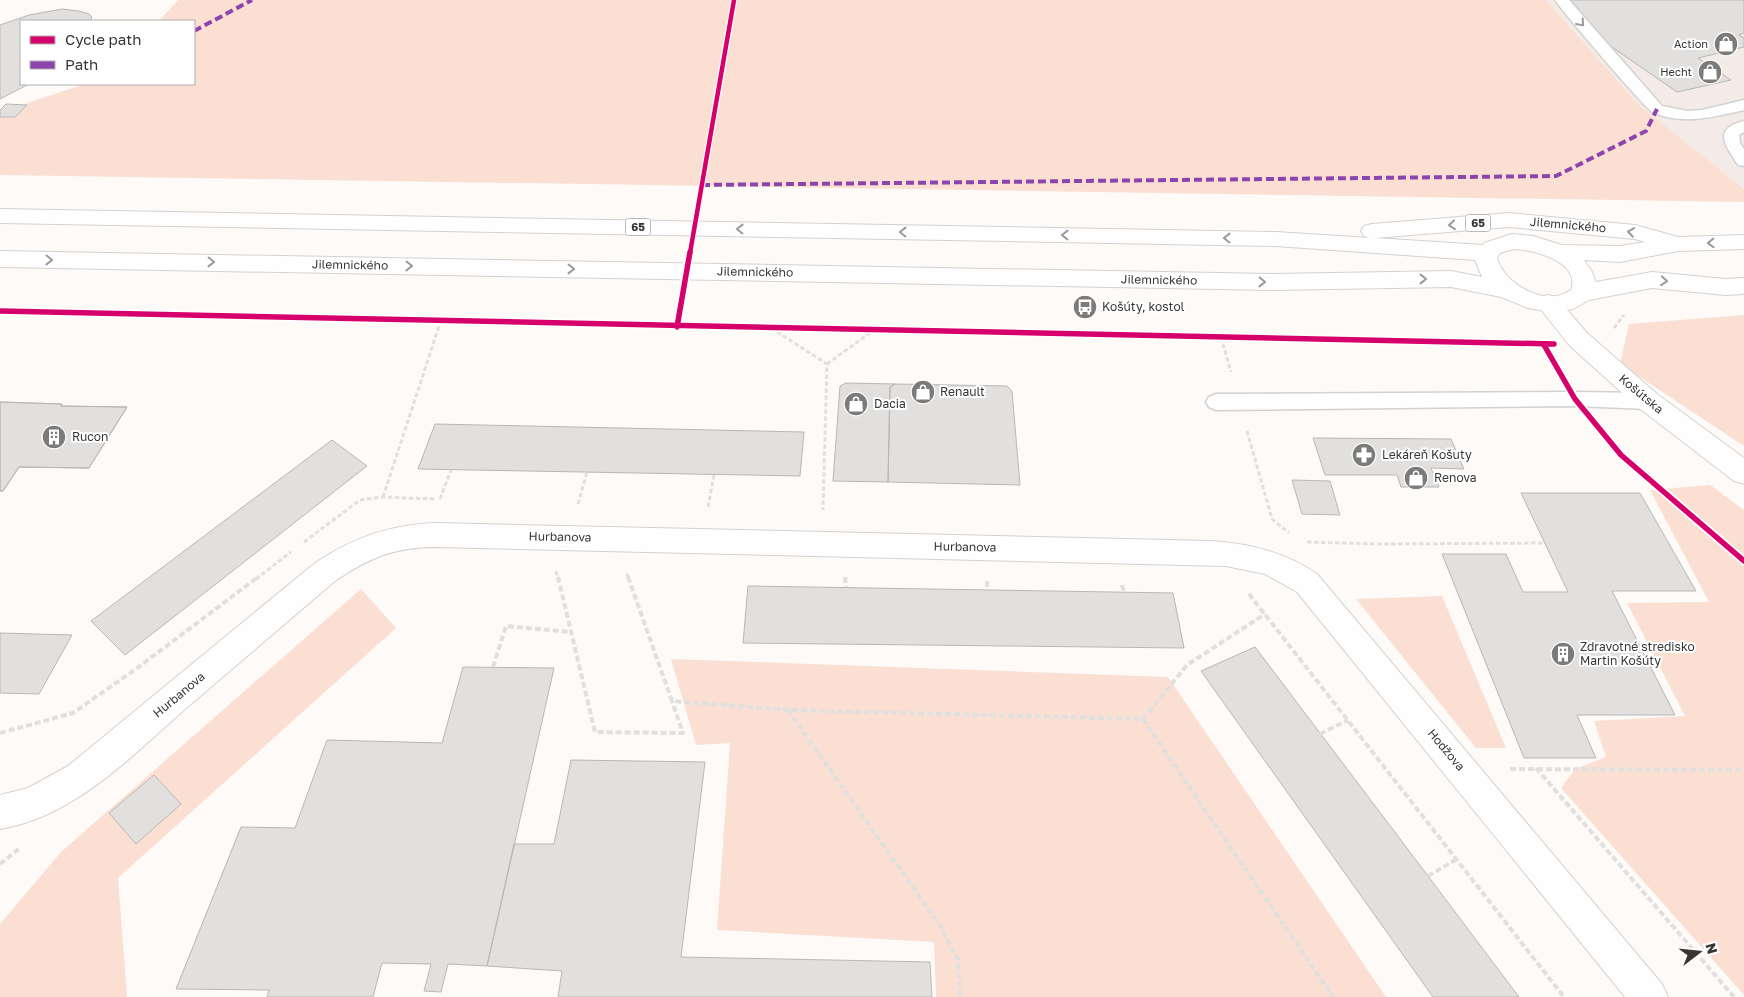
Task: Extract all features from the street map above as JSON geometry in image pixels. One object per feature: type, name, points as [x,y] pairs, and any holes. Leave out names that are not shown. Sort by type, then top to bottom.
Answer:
[{"type":"main road","name":"Jilemnického","points":[[0,216],[1276,239],[1488,253]]},
{"type":"main road","name":"Jilemnického","points":[[1276,239],[1509,220],[1635,232],[1678,244]]},
{"type":"main road","name":"Jilemnického","points":[[1508,290],[1497,282],[1488,270],[1486,258],[1488,253],[1498,245],[1512,241],[1531,242],[1559,252],[1570,260],[1583,277],[1584,286],[1582,293]]},
{"type":"main road","name":"Jilemnického","points":[[1559,252],[1620,254],[1678,244],[1744,242]]},
{"type":"main road","name":"Jilemnického","points":[[0,259],[1103,280],[1273,282],[1374,279],[1451,280],[1508,290],[1534,301],[1548,304],[1568,302],[1582,293],[1652,280],[1726,287],[1744,286]]},
{"type":"main road","name":"Košútska","points":[[1548,304],[1578,339],[1648,401],[1744,473]]},
{"type":"main road","name":"Hurbanova","points":[[0,812],[14,811],[44,799],[80,778],[325,572],[348,556],[383,540],[395,537],[437,534],[1212,552]]},
{"type":"main road","name":"Hodžova","points":[[1212,552],[1249,556],[1290,569],[1307,583],[1649,997]]},
{"type":"lane","points":[[1562,0],[1657,109],[1688,116],[1702,115],[1744,105]]},
{"type":"lane","points":[[1744,126],[1731,133],[1732,143],[1744,161]]},
{"type":"lane","points":[[1216,402],[1575,399],[1648,401]]},
{"type":"path","points":[[432,320],[451,321]]},
{"type":"path","points":[[0,733],[73,713],[136,669],[360,500],[384,497],[442,320]]},
{"type":"path","points":[[762,328],[790,328]]},
{"type":"path","points":[[771,328],[827,364]]},
{"type":"path","points":[[865,330],[884,330]]},
{"type":"path","points":[[827,364],[874,330]]},
{"type":"path","points":[[1212,337],[1231,337]]},
{"type":"path","points":[[1221,337],[1272,519],[1293,536]]},
{"type":"path","points":[[823,511],[827,364]]},
{"type":"path","points":[[1621,455],[1744,561]]},
{"type":"path","points":[[440,499],[451,470]]},
{"type":"path","points":[[578,504],[587,472]]},
{"type":"path","points":[[708,507],[714,475]]},
{"type":"path","points":[[1381,544],[1545,543]]},
{"type":"path","points":[[1212,552],[1240,582],[1564,997]]},
{"type":"path","points":[[554,562],[595,732],[683,733],[627,572]]},
{"type":"path","points":[[1143,719],[1187,665],[1265,614]]},
{"type":"path","points":[[493,667],[506,626],[571,632]]},
{"type":"path","points":[[672,701],[788,710],[1143,719]]},
{"type":"path","points":[[788,710],[941,927],[958,960],[960,997]]},
{"type":"path","points":[[1143,719],[1333,997]]},
{"type":"path","points":[[1320,734],[1348,720]]},
{"type":"path","points":[[1535,767],[1734,997]]},
{"type":"path","points":[[1508,769],[1535,767],[1744,770]]},
{"type":"path","points":[[0,864],[28,840]]},
{"type":"path","points":[[1428,876],[1457,859]]},
{"type":"shaded area","points":[[178,0],[1546,0],[1638,104],[1744,189],[1744,202],[0,175],[0,112],[82,85],[195,85],[195,20],[160,20]]},
{"type":"shaded area","points":[[1546,0],[1744,0],[1744,189],[1638,104]]},
{"type":"shaded area","points":[[1744,315],[1744,446],[1620,364],[1629,324]]},
{"type":"shaded area","points":[[1710,485],[1744,510],[1744,995],[1561,788],[1575,769],[1606,757],[1594,721],[1685,716],[1627,603],[1709,602],[1650,490]]},
{"type":"shaded area","points":[[361,589],[396,628],[118,878],[127,997],[0,997],[0,924],[61,852]]},
{"type":"shaded area","points":[[1442,596],[1506,748],[1476,748],[1356,599]]},
{"type":"shaded area","points":[[671,659],[1168,677],[1386,997],[936,997],[934,942],[717,930],[730,743],[696,745]]},
{"type":"building","points":[[1570,0],[1744,0],[1744,33],[1739,35],[1744,38],[1744,47],[1698,58],[1731,80],[1677,92],[1609,45]]},
{"type":"building","points":[[62,9],[79,11],[92,17],[90,20],[20,20],[20,85],[27,85],[0,99],[0,25],[29,15]]},
{"type":"building","points":[[6,104],[27,105],[15,117],[0,117],[0,110]]},
{"type":"building","points":[[846,383],[895,384],[890,387],[888,482],[833,481],[840,386]]},
{"type":"building","points":[[895,384],[1007,386],[1012,391],[1020,485],[888,482],[890,387]]},
{"type":"building","name":"Rucon","points":[[0,402],[62,404],[61,406],[127,407],[89,468],[19,467],[3,491],[0,491]]},
{"type":"building","name":"Rucon","points":[[0,402],[62,404],[61,406],[127,407],[89,468],[19,467],[3,491],[0,491]]},
{"type":"building","points":[[435,424],[804,432],[800,476],[418,469]]},
{"type":"building","points":[[1313,438],[1451,439],[1464,469],[1431,468],[1439,487],[1401,487],[1397,475],[1325,475]]},
{"type":"building","points":[[332,440],[367,466],[125,655],[91,621]]},
{"type":"building","points":[[1292,480],[1330,481],[1340,515],[1302,514]]},
{"type":"building","name":"Zdravotné stredisko Martin Košúty","points":[[1521,493],[1640,493],[1696,591],[1612,591],[1675,715],[1577,715],[1596,758],[1524,758],[1442,554],[1506,554],[1523,592],[1568,592]]},
{"type":"building","points":[[748,586],[1173,593],[1184,648],[743,643]]},
{"type":"building","points":[[0,633],[72,635],[39,694],[0,693]]},
{"type":"building","points":[[1255,647],[1519,997],[1433,997],[1201,671]]},
{"type":"building","points":[[463,667],[554,668],[487,966],[448,964],[441,992],[424,991],[431,964],[382,963],[373,997],[267,997],[269,990],[176,989],[241,827],[295,828],[327,740],[442,743]]},
{"type":"building","points":[[571,760],[705,762],[681,957],[930,962],[932,997],[558,997],[562,971],[487,966],[514,844],[554,844]]},
{"type":"building","points":[[154,775],[181,804],[136,844],[109,813]]},
{"type":"marked path","points":[[195,30],[252,0]]},
{"type":"marked path","points":[[702,185],[1556,176],[1646,131],[1657,109]]},
{"type":"cycle path","points":[[677,327],[734,0]]},
{"type":"cycle path","points":[[0,311],[1554,344]]},
{"type":"cycle path","points":[[1544,345],[1575,399],[1621,455],[1744,561]]},
{"type":"place","name":"Action","points":[[1726,44]]},
{"type":"place","name":"Hecht","points":[[1710,72]]},
{"type":"place","name":"Košúty, kostol","points":[[1085,307]]},
{"type":"place","name":"Renault","points":[[923,392]]},
{"type":"place","name":"Dacia","points":[[856,404]]},
{"type":"place","name":"Rucon","points":[[54,437]]},
{"type":"place","name":"Lekáreň Košuty","points":[[1364,455]]},
{"type":"place","name":"Renova","points":[[1416,478]]},
{"type":"place","name":"Zdravotné stredisko Martin Košúty","points":[[1563,654]]}]
